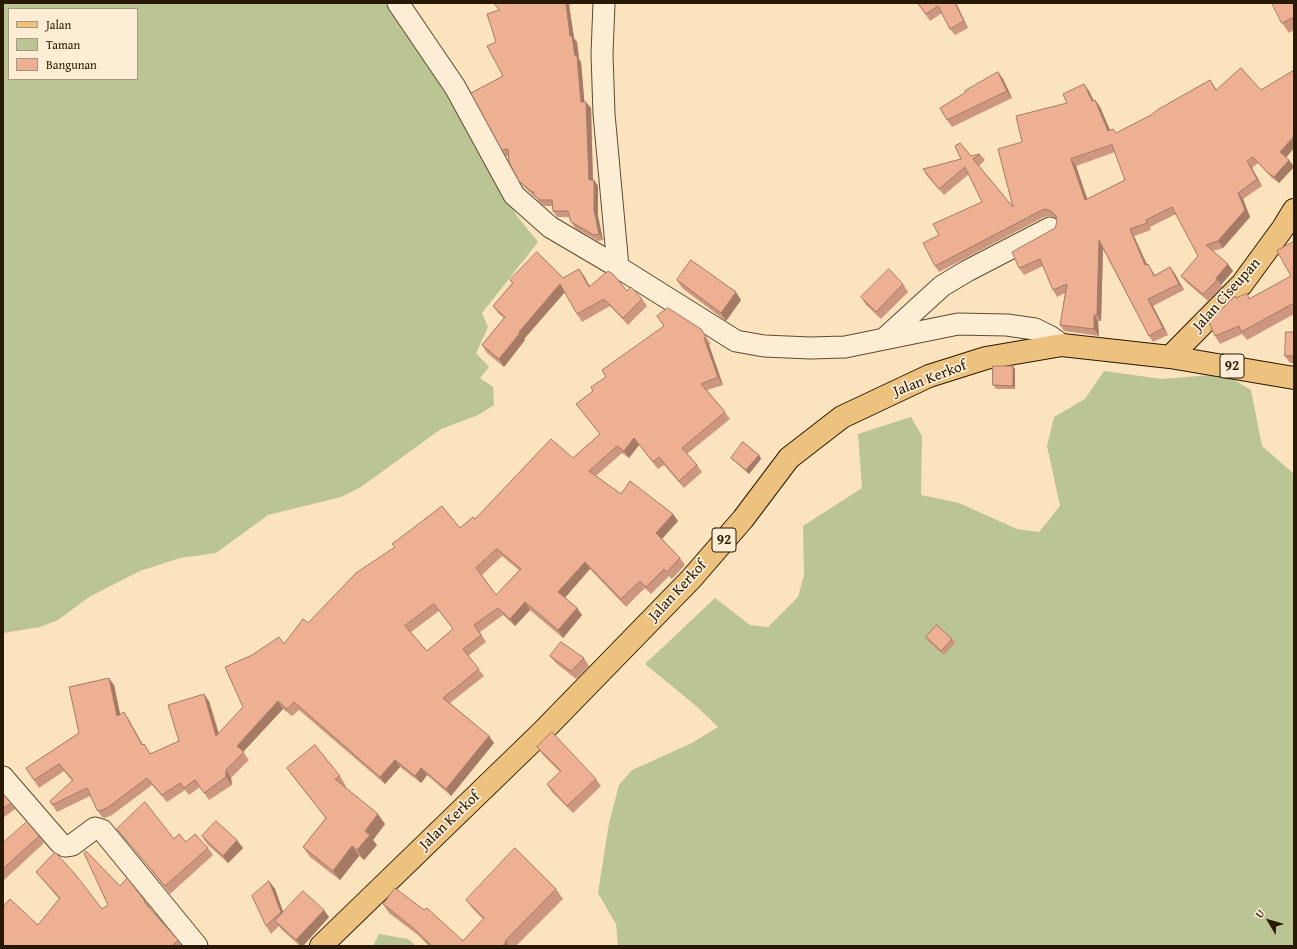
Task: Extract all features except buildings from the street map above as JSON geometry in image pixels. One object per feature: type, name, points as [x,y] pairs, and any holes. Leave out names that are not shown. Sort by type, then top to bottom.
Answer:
[{"type":"main road","name":"Jalan Ciseupan","points":[[1170,356],[1242,284],[1283,228],[1294,210]]},
{"type":"main road","name":"Jalan Kerkof","points":[[321,946],[542,732],[691,579],[743,519],[789,458],[842,417],[929,376],[986,358],[1062,346],[1170,356],[1294,378]]},
{"type":"street","points":[[398,3],[455,87],[514,195],[550,227],[618,267],[736,341],[764,346],[810,348],[845,347],[958,324],[1007,325],[1035,329],[1051,337],[1062,346]]},
{"type":"street","points":[[600,7],[604,114],[618,267]]},
{"type":"street","points":[[885,338],[942,286],[967,271],[1050,228]]},
{"type":"street","points":[[3,777],[60,843],[65,846],[72,845],[95,828],[102,830],[197,946]]},
{"type":"green space","points":[[3,3],[389,3],[486,154],[517,216],[538,242],[482,313],[488,327],[476,353],[489,367],[480,378],[493,387],[494,405],[478,415],[441,429],[361,487],[341,497],[268,515],[216,553],[180,558],[140,571],[89,597],[58,620],[40,627],[3,633]]},
{"type":"green space","points":[[1104,371],[1162,379],[1224,374],[1251,390],[1262,446],[1294,474],[1294,946],[618,946],[616,924],[598,893],[609,823],[619,785],[632,770],[692,743],[718,727],[695,705],[645,664],[715,598],[750,625],[768,627],[798,597],[804,575],[803,526],[862,488],[858,434],[911,417],[922,436],[921,495],[959,503],[1017,529],[1039,532],[1060,506],[1047,446],[1054,417],[1085,399]]},
{"type":"green space","points":[[379,934],[408,939],[416,946],[373,946]]}]
